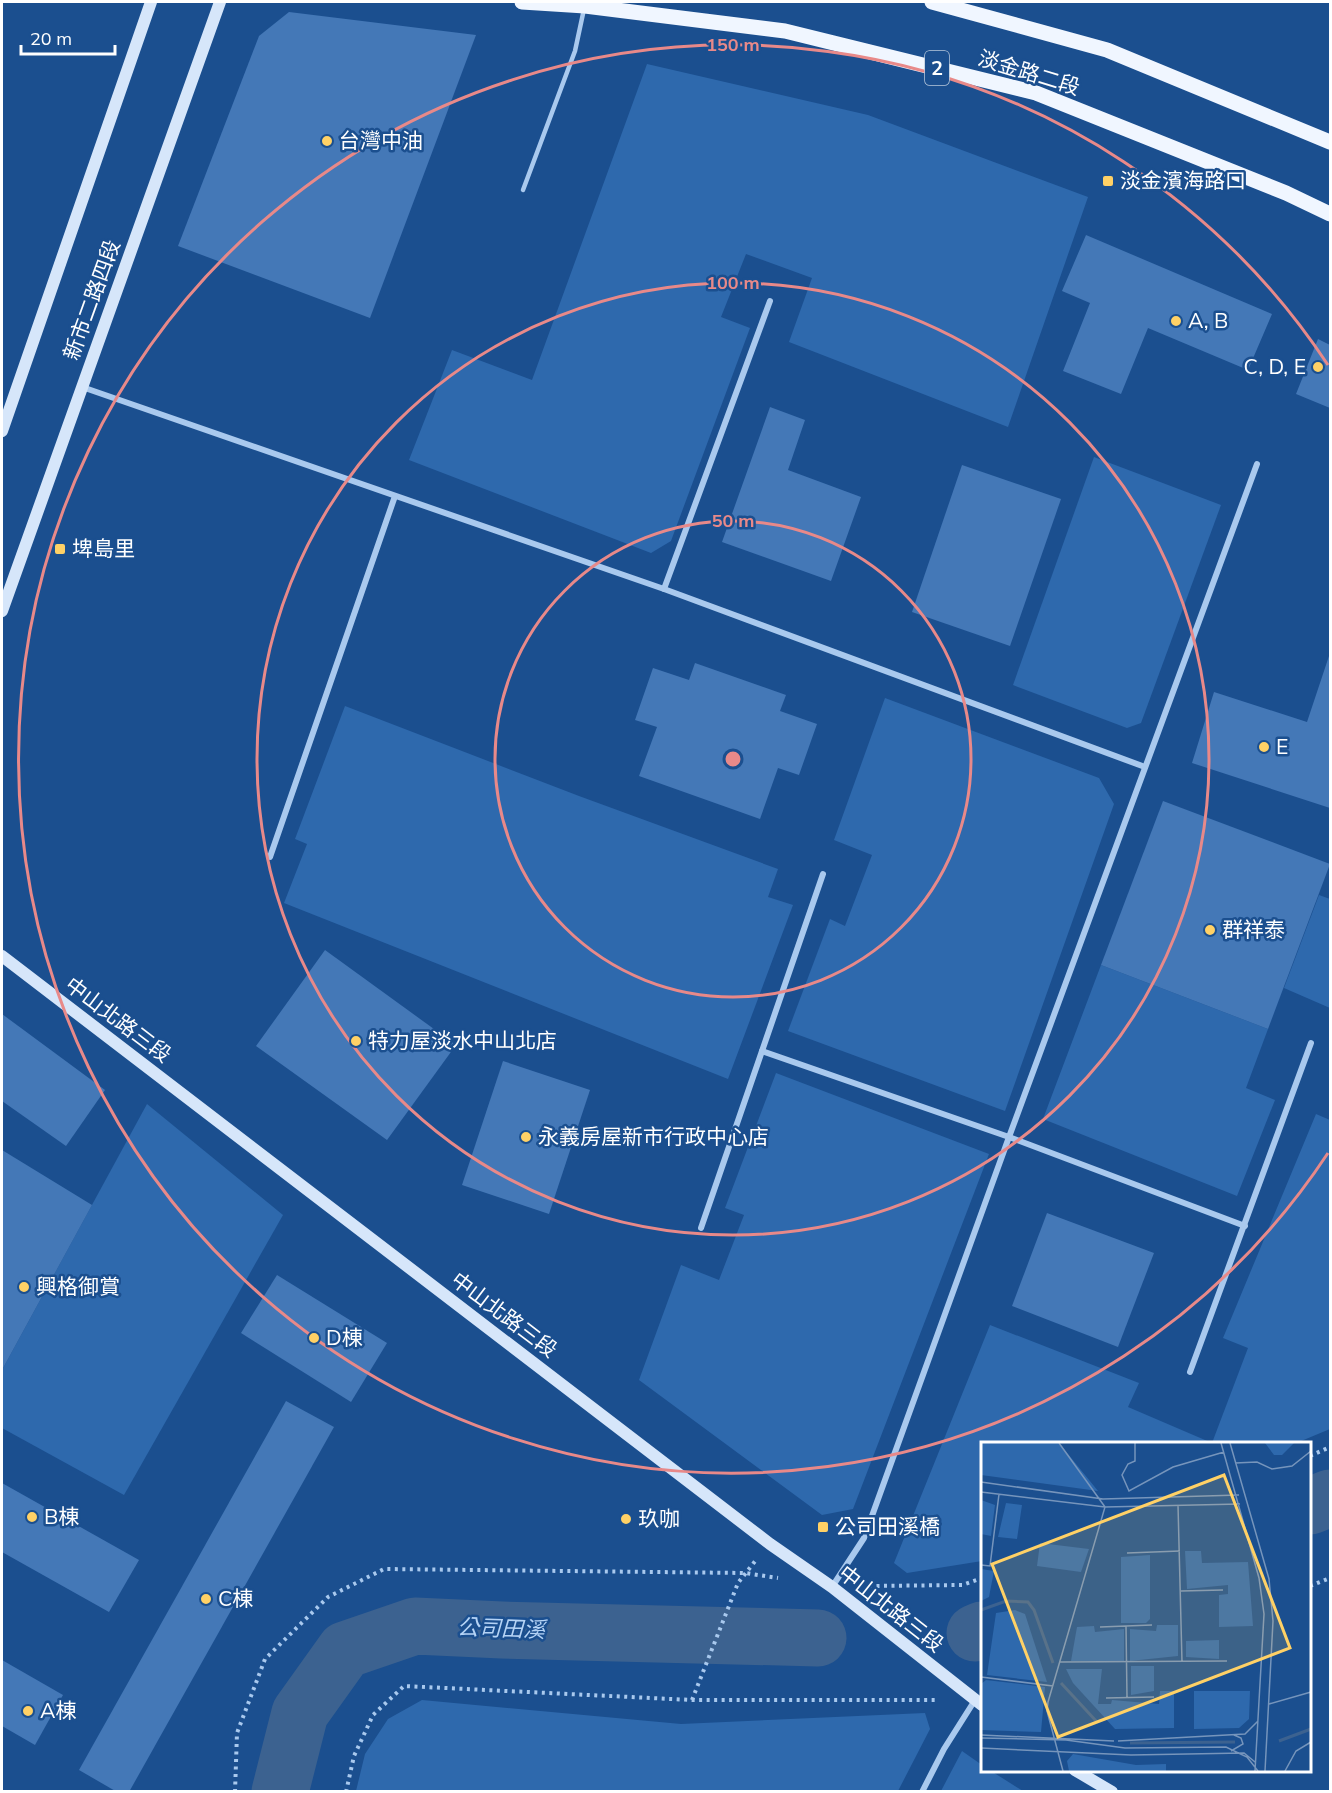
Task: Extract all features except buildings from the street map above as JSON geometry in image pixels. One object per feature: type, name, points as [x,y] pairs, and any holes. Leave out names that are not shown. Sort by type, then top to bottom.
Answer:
[{"type":"main road","name":"淡金路二段","points":[[522,2],[585,6],[785,31],[1036,93],[1286,193],[1330,214]]},
{"type":"main road","name":"淡金路二段","points":[[932,2],[1107,50],[1330,142]]},
{"type":"street","name":"新市二路四段","points":[[2,431],[151,2]]},
{"type":"street","name":"新市二路四段","points":[[2,611],[220,2]]},
{"type":"street","points":[[664,589],[770,301]]},
{"type":"street","points":[[82,387],[664,589],[1144,767]]},
{"type":"street","points":[[832,1587],[864,1538],[1144,767],[1257,464]]},
{"type":"street","points":[[270,857],[395,496]]},
{"type":"street","points":[[701,1228],[823,874]]},
{"type":"street","name":"中山北路三段","points":[[2,956],[770,1544],[832,1587],[979,1703]]},
{"type":"street","points":[[1190,1372],[1311,1043]]},
{"type":"street","points":[[762,1051],[1009,1137],[1245,1226]]},
{"type":"street","points":[[922,1791],[944,1749],[979,1703]]},
{"type":"street","points":[[1079,1772],[1112,1791]]},
{"type":"lane","points":[[523,190],[574,51],[585,6]]},
{"type":"path","points":[[1311,1456],[1330,1447]]},
{"type":"path","points":[[692,1700],[738,1583],[770,1544]]},
{"type":"path","points":[[236,1791],[237,1733],[265,1659],[328,1597],[384,1569],[745,1573],[789,1580]]},
{"type":"path","points":[[832,1587],[962,1585],[981,1578]]},
{"type":"path","points":[[1311,1586],[1330,1578]]},
{"type":"path","points":[[346,1791],[354,1756],[373,1715],[404,1686],[692,1700],[979,1703]]},
{"type":"shaded area","points":[[647,64],[868,115],[1088,197],[1008,427],[789,342],[812,278],[746,254],[721,317],[750,328],[671,541],[651,553],[409,460],[452,350],[532,380]]},
{"type":"shaded area","points":[[1094,457],[1221,505],[1141,723],[1127,728],[1013,685]]},
{"type":"shaded area","points":[[885,698],[1099,778],[1114,804],[1005,1111],[788,1031],[830,919],[845,926],[872,855],[834,840]]},
{"type":"shaded area","points":[[345,706],[778,869],[768,897],[793,905],[728,1079],[284,903],[307,844],[295,839]]},
{"type":"shaded area","points":[[1319,895],[1330,899],[1330,1008],[1284,988]]},
{"type":"shaded area","points":[[1101,965],[1268,1029],[1246,1088],[1275,1100],[1237,1196],[1043,1119]]},
{"type":"shaded area","points":[[776,1073],[989,1154],[853,1509],[822,1515],[639,1380],[681,1265],[719,1280],[744,1215],[725,1208]]},
{"type":"shaded area","points":[[147,1104],[283,1215],[124,1495],[2,1428],[2,1370]]},
{"type":"shaded area","points":[[1316,1114],[1330,1120],[1330,1429],[1299,1442],[1212,1442],[1248,1348],[1223,1338]]},
{"type":"shaded area","points":[[990,1325],[1139,1383],[1128,1407],[1210,1442],[981,1442],[981,1561],[907,1573],[894,1563]]},
{"type":"shaded area","points":[[422,1700],[681,1724],[925,1713],[930,1729],[898,1791],[356,1791],[365,1754],[388,1719]]},
{"type":"shaded area","points":[[962,1751],[981,1764],[981,1772],[993,1772],[1023,1791],[941,1791]]},
{"type":"waterway","name":"公司田溪","points":[[1311,1506],[1330,1498]]},
{"type":"waterway","name":"公司田溪","points":[[280,1792],[300,1713],[345,1650],[415,1626],[818,1638]]},
{"type":"waterway","name":"公司田溪","points":[[975,1633],[981,1630]]},
{"type":"place","name":"台灣中油","points":[[327,141]]},
{"type":"place","name":"淡金濱海路口","points":[[1108,181]]},
{"type":"place","name":"A, B","points":[[1176,321]]},
{"type":"place","name":"C, D, E","points":[[1318,367]]},
{"type":"place","name":"埤島里","points":[[60,549]]},
{"type":"place","name":"E","points":[[1264,747]]},
{"type":"place","name":"群祥泰","points":[[1210,930]]},
{"type":"place","name":"特力屋淡水中山北店","points":[[356,1041]]},
{"type":"place","name":"永義房屋新市行政中心店","points":[[526,1137]]},
{"type":"place","name":"興格御賞","points":[[24,1287]]},
{"type":"place","name":"D棟","points":[[314,1338]]},
{"type":"place","name":"B棟","points":[[32,1517]]},
{"type":"place","name":"玖咖","points":[[626,1519]]},
{"type":"place","name":"公司田溪橋","points":[[823,1527]]},
{"type":"place","name":"C棟","points":[[206,1599]]},
{"type":"place","name":"A棟","points":[[28,1711]]}]
